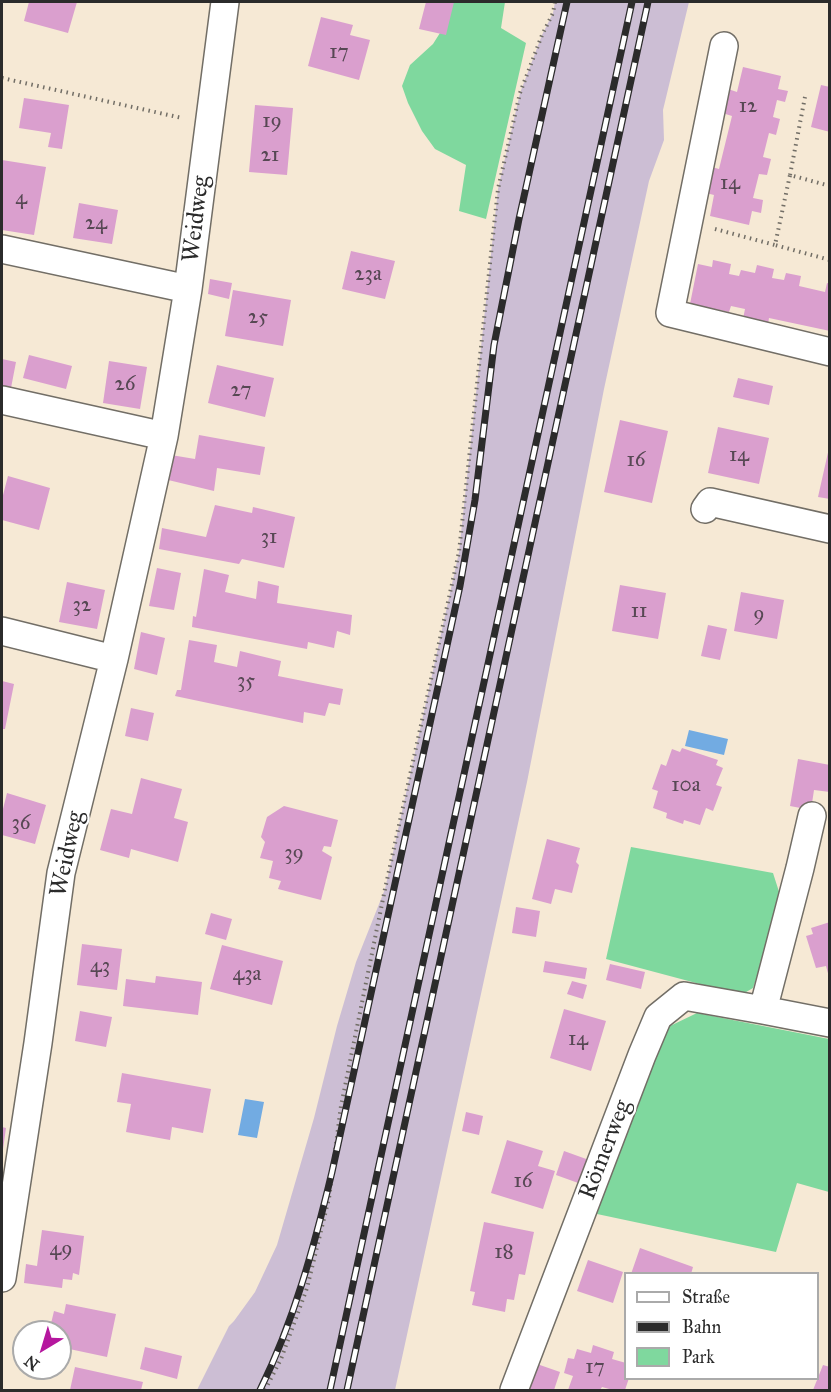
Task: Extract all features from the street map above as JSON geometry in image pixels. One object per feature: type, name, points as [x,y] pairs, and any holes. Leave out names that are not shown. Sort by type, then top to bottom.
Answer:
[{"type":"street","name":"Weidweg","points":[[2,1278],[61,873],[114,659],[164,436],[188,289],[225,2]]},
{"type":"street","points":[[724,46],[670,313],[830,352]]},
{"type":"street","points":[[2,249],[188,289]]},
{"type":"street","points":[[2,400],[164,436]]},
{"type":"street","points":[[705,509],[710,502],[830,529]]},
{"type":"street","points":[[2,631],[114,659]]},
{"type":"street","points":[[764,1010],[812,816]]},
{"type":"street","name":"Römerweg","points":[[514,1390],[658,1017],[684,996],[830,1023]]},
{"type":"path","points":[[265,1390],[281,1359],[307,1288],[329,1198],[343,1094],[385,889],[459,552],[498,189],[520,93],[553,13],[555,2]]},
{"type":"path","points":[[2,78],[209,124]]},
{"type":"path","points":[[775,244],[804,97]]},
{"type":"path","points":[[790,175],[830,186]]},
{"type":"path","points":[[689,222],[830,260]]},
{"type":"shaded area","points":[[555,2],[689,2],[663,110],[664,140],[649,181],[604,389],[527,782],[395,1390],[197,1390],[229,1326],[255,1292],[277,1245],[356,962],[385,889],[459,552],[498,189],[520,93],[553,13]]},
{"type":"green space","points":[[449,2],[505,2],[501,28],[526,43],[486,219],[459,211],[466,165],[435,149],[422,131],[402,86],[410,65],[433,44],[445,25]]},
{"type":"green space","points":[[631,847],[773,873],[782,901],[753,988],[741,995],[606,959]]},
{"type":"green space","points":[[697,1013],[829,1039],[829,1192],[797,1183],[776,1252],[597,1214],[652,1051],[670,1026]]},
{"type":"water","points":[[689,730],[728,739],[724,755],[685,746]]},
{"type":"water","points":[[245,1099],[264,1102],[257,1138],[238,1135]]},
{"type":"building","points":[[29,2],[77,2],[68,33],[24,21]]},
{"type":"building","points":[[426,2],[454,2],[446,35],[419,29]]},
{"type":"building","points":[[321,17],[353,25],[350,35],[370,40],[359,80],[308,66]]},
{"type":"building","points":[[743,67],[781,76],[778,89],[788,91],[785,102],[777,100],[773,117],[780,119],[776,135],[769,133],[763,157],[771,159],[767,175],[759,174],[753,198],[763,200],[761,213],[752,211],[749,225],[710,216],[714,195],[702,192],[708,166],[719,169],[732,116],[719,112],[725,88],[737,92]]},
{"type":"building","points":[[821,85],[830,87],[830,132],[811,127]]},
{"type":"building","points":[[24,98],[69,105],[62,149],[48,147],[51,133],[19,128]]},
{"type":"building","points":[[255,105],[293,108],[287,175],[249,172]]},
{"type":"building","points":[[2,160],[46,167],[34,235],[2,230]]},
{"type":"building","points":[[79,203],[118,210],[112,244],[73,238]]},
{"type":"building","points":[[351,251],[395,261],[385,299],[342,289]]},
{"type":"building","points":[[713,260],[731,264],[729,274],[739,276],[741,270],[755,273],[757,265],[774,269],[772,278],[784,280],[786,273],[801,276],[799,286],[825,292],[827,283],[830,284],[830,331],[769,318],[767,330],[742,324],[745,309],[731,306],[729,312],[690,304],[698,264],[712,267]]},
{"type":"building","points":[[210,279],[232,283],[229,299],[208,294]]},
{"type":"building","points":[[233,290],[291,300],[283,346],[225,336]]},
{"type":"building","points":[[29,355],[72,366],[66,389],[23,378]]},
{"type":"building","points":[[2,359],[16,362],[11,388],[2,387]]},
{"type":"building","points":[[109,361],[147,367],[140,409],[103,403]]},
{"type":"building","points":[[217,365],[274,378],[265,417],[208,403]]},
{"type":"building","points":[[738,378],[773,386],[769,405],[733,397]]},
{"type":"building","points":[[620,420],[668,431],[652,503],[604,492]]},
{"type":"building","points":[[718,427],[769,438],[759,484],[708,473]]},
{"type":"building","points":[[199,435],[265,447],[260,475],[217,468],[214,491],[164,479],[171,455],[195,459]]},
{"type":"building","points":[[830,449],[830,499],[818,497]]},
{"type":"building","points":[[8,476],[50,488],[39,530],[2,520],[2,499]]},
{"type":"building","points":[[215,505],[252,513],[253,507],[295,517],[284,568],[242,559],[239,564],[159,549],[162,528],[206,537]]},
{"type":"building","points":[[157,568],[181,573],[174,610],[149,606]]},
{"type":"building","points":[[204,569],[229,575],[225,592],[256,599],[258,581],[279,586],[277,603],[352,615],[350,635],[337,631],[334,648],[308,642],[307,649],[192,627],[193,616],[196,617]]},
{"type":"building","points":[[67,582],[105,590],[97,629],[59,622]]},
{"type":"building","points":[[620,585],[666,593],[658,639],[612,631]]},
{"type":"building","points":[[741,592],[784,600],[777,639],[734,631]]},
{"type":"building","points":[[708,625],[727,629],[720,660],[701,656]]},
{"type":"building","points":[[141,632],[165,638],[157,675],[134,669]]},
{"type":"building","points":[[189,640],[217,645],[214,662],[237,667],[240,651],[281,661],[278,676],[343,689],[340,705],[329,703],[325,716],[304,712],[303,723],[175,696],[177,690],[181,690]]},
{"type":"building","points":[[2,681],[14,684],[5,729],[2,729]]},
{"type":"building","points":[[131,708],[154,713],[148,741],[125,736]]},
{"type":"building","points":[[682,748],[718,760],[716,765],[723,768],[716,785],[722,787],[713,811],[706,808],[700,825],[684,820],[683,824],[666,818],[667,813],[653,808],[658,791],[652,789],[661,764],[666,766],[672,749],[680,752]]},
{"type":"building","points":[[798,759],[830,765],[830,792],[814,790],[811,810],[790,806]]},
{"type":"building","points":[[141,778],[182,789],[174,818],[188,822],[178,862],[131,849],[129,858],[100,850],[111,809],[132,814]]},
{"type":"building","points":[[7,793],[46,805],[35,844],[2,835],[2,813]]},
{"type":"building","points":[[284,806],[338,820],[331,847],[324,846],[322,851],[332,857],[321,900],[278,889],[281,881],[269,878],[273,861],[260,858],[265,842],[261,837],[267,817]]},
{"type":"building","points":[[547,839],[580,848],[576,862],[579,865],[572,893],[555,889],[551,904],[532,899]]},
{"type":"building","points":[[516,907],[540,911],[536,937],[512,933]]},
{"type":"building","points":[[211,913],[232,919],[226,940],[205,934]]},
{"type":"building","points":[[830,922],[829,977],[826,966],[816,968],[806,936],[813,934],[811,928]]},
{"type":"building","points":[[82,944],[122,949],[117,990],[77,985]]},
{"type":"building","points":[[222,945],[283,961],[272,1005],[210,989]]},
{"type":"building","points":[[545,961],[587,968],[585,979],[543,972]]},
{"type":"building","points":[[610,964],[645,972],[641,989],[606,980]]},
{"type":"building","points":[[156,976],[202,982],[198,1015],[123,1006],[126,979],[155,983]]},
{"type":"building","points":[[572,981],[587,985],[583,999],[567,994]]},
{"type":"building","points":[[564,1009],[606,1021],[591,1071],[550,1058]]},
{"type":"building","points":[[80,1011],[112,1017],[106,1047],[75,1041]]},
{"type":"building","points":[[122,1073],[211,1089],[203,1133],[172,1127],[170,1140],[126,1132],[131,1104],[117,1102]]},
{"type":"building","points":[[466,1112],[483,1116],[479,1135],[462,1131]]},
{"type":"building","points":[[2,1127],[6,1128],[3,1149],[2,1148]]},
{"type":"building","points":[[507,1140],[543,1151],[538,1166],[555,1171],[543,1209],[491,1193]]},
{"type":"building","points":[[564,1151],[589,1160],[581,1184],[556,1175]]},
{"type":"building","points":[[484,1222],[534,1232],[525,1275],[519,1274],[514,1300],[507,1299],[505,1312],[472,1305],[475,1292],[470,1291]]},
{"type":"building","points":[[42,1230],[84,1236],[79,1275],[73,1273],[72,1280],[63,1279],[62,1288],[24,1283],[26,1264],[37,1266]]},
{"type":"building","points":[[640,1248],[693,1267],[692,1272],[632,1272]]},
{"type":"building","points":[[588,1260],[623,1272],[613,1303],[577,1291]]},
{"type":"building","points":[[66,1304],[116,1314],[107,1357],[72,1350],[72,1320],[52,1320],[54,1311],[64,1314]]},
{"type":"building","points":[[593,1345],[614,1352],[612,1359],[624,1362],[624,1380],[628,1380],[625,1390],[602,1387],[600,1390],[568,1390],[573,1376],[564,1373],[568,1358],[574,1359],[577,1349],[591,1353]]},
{"type":"building","points":[[145,1347],[182,1356],[177,1379],[140,1369]]},
{"type":"building","points":[[537,1364],[560,1372],[554,1390],[528,1389]]},
{"type":"building","points":[[823,1365],[830,1367],[830,1390],[813,1390],[819,1380]]},
{"type":"building","points":[[75,1367],[143,1382],[141,1390],[70,1390]]},
{"type":"railway","points":[[260,1390],[283,1337],[302,1283],[332,1172],[460,586],[475,500],[494,345],[567,2]]},
{"type":"railway","points":[[330,1390],[632,2]]},
{"type":"railway","points":[[347,1390],[648,2]]}]
